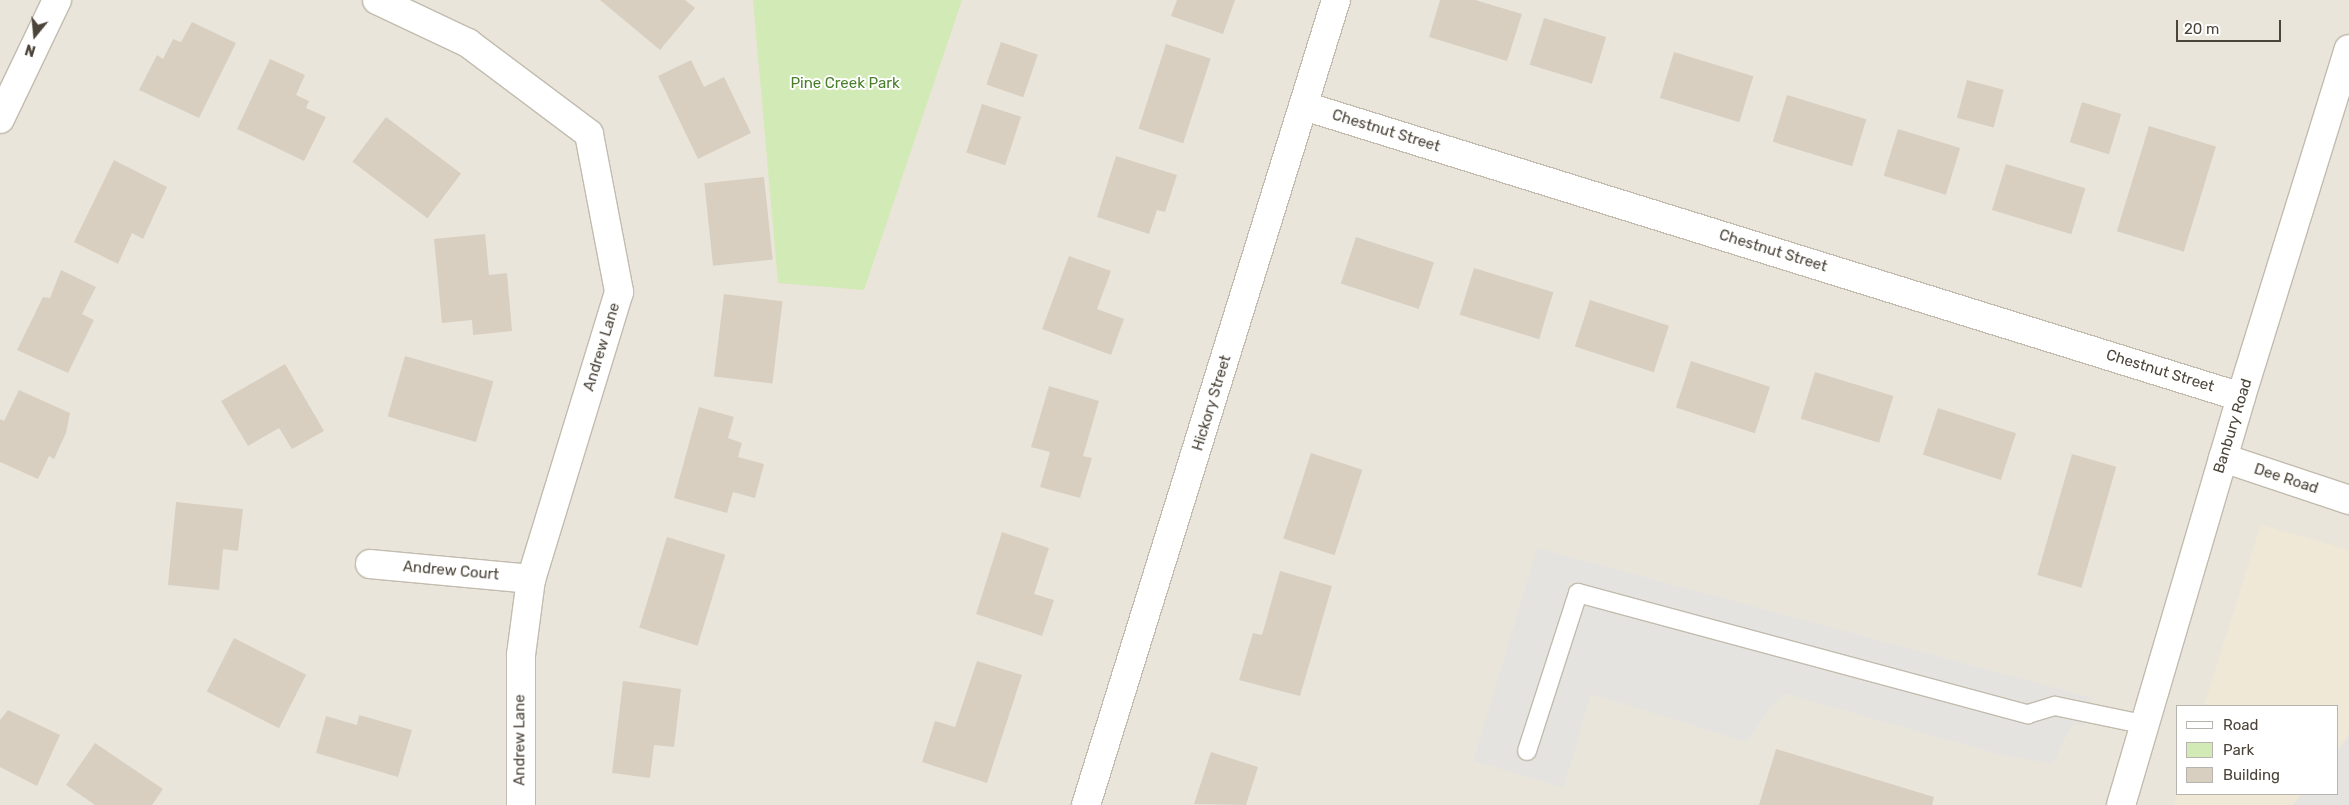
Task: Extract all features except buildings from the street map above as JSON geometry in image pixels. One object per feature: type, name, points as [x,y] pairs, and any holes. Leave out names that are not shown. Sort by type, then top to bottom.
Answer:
[{"type":"street","points":[[0,119],[57,0]]},
{"type":"street","name":"Andrew Lane","points":[[378,0],[468,43],[589,134],[619,292],[532,579],[521,655],[521,805]]},
{"type":"street","name":"Hickory Street","points":[[1086,805],[1336,0]]},
{"type":"street","name":"Banbury Road","points":[[2122,805],[2147,725],[2241,397],[2349,49]]},
{"type":"street","name":"Chestnut Street","points":[[1304,106],[2241,397]]},
{"type":"street","name":"Dee Road","points":[[2223,458],[2349,500]]},
{"type":"street","name":"Andrew Court","points":[[370,564],[532,579]]},
{"type":"lane","points":[[1527,751],[1578,593],[2028,714],[2054,706],[2147,725]]},
{"type":"shaded area","points":[[0,0],[2349,0],[2349,805],[0,805]]},
{"type":"shaded area","points":[[2261,525],[2349,550],[2349,805],[2174,805],[2177,795],[2339,795],[2339,705],[2204,705]]},
{"type":"shaded area","points":[[1537,548],[2093,698],[2083,725],[2072,724],[2055,760],[2049,763],[2001,755],[1786,694],[1769,709],[1747,742],[1591,694],[1564,788],[1473,761]]},
{"type":"shaded area","points":[[2349,735],[2349,805],[2293,805],[2301,795],[2339,795],[2339,748]]},
{"type":"green space","name":"Pine Creek Park","points":[[753,0],[962,0],[864,290],[778,283]]}]
